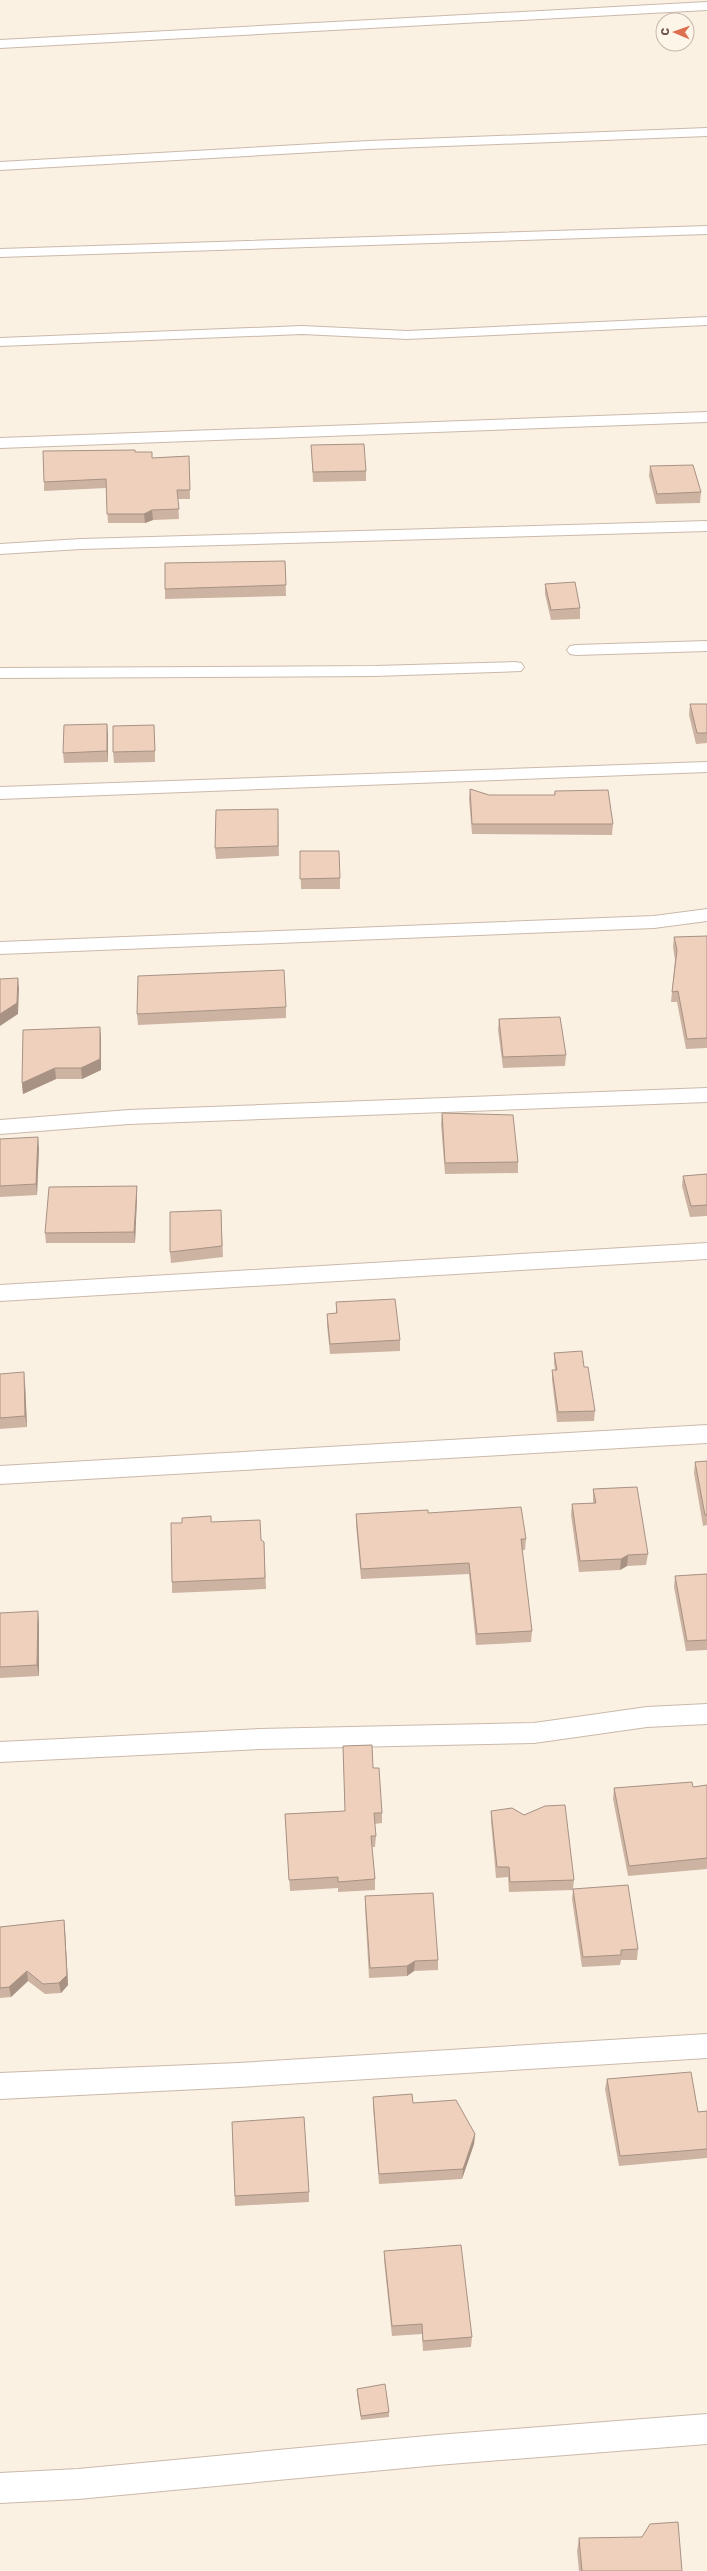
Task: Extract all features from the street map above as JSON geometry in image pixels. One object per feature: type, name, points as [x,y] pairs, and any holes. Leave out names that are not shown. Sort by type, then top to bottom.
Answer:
[{"type":"street","points":[[0,44],[707,6]]},
{"type":"street","points":[[0,166],[304,150],[368,145],[707,132]]},
{"type":"street","points":[[0,253],[263,243],[451,240],[707,230]]},
{"type":"street","points":[[0,342],[302,330],[407,335],[707,321]]},
{"type":"street","points":[[0,443],[707,417]]},
{"type":"street","points":[[0,549],[89,544],[707,526]]},
{"type":"street","points":[[576,650],[707,646]]},
{"type":"street","points":[[0,673],[375,671],[515,667]]},
{"type":"street","points":[[0,793],[707,767]]},
{"type":"street","points":[[0,948],[439,932],[654,922],[707,915]]},
{"type":"street","points":[[0,1127],[129,1117],[707,1095]]},
{"type":"street","points":[[0,1293],[707,1251]]},
{"type":"street","points":[[0,1475],[707,1434]]},
{"type":"street","points":[[0,1752],[259,1739],[534,1733],[648,1717],[707,1714]]},
{"type":"street","points":[[0,2086],[255,2074],[707,2046]]},
{"type":"street","points":[[0,2488],[78,2484],[437,2450],[707,2429]]},
{"type":"building","points":[[364,444],[366,471],[313,472],[311,445]]},
{"type":"building","points":[[135,450],[135,452],[152,452],[152,458],[189,456],[190,490],[177,490],[179,509],[152,510],[144,514],[107,514],[106,479],[44,482],[43,451]]},
{"type":"building","points":[[693,465],[701,492],[657,494],[650,466]]},
{"type":"building","points":[[285,561],[286,585],[165,589],[165,563]]},
{"type":"building","points":[[575,582],[580,608],[551,610],[545,584]]},
{"type":"building","points":[[690,704],[707,704],[707,733],[697,733]]},
{"type":"building","points":[[107,724],[107,751],[63,753],[64,725]]},
{"type":"building","points":[[154,725],[155,751],[113,752],[113,726]]},
{"type":"building","points":[[470,789],[489,795],[555,795],[555,791],[608,790],[613,824],[472,824]]},
{"type":"building","points":[[278,809],[278,846],[215,848],[216,810]]},
{"type":"building","points":[[300,851],[339,851],[340,878],[300,879]]},
{"type":"building","points":[[707,936],[707,1038],[687,1039],[678,991],[672,992],[677,950],[674,937]]},
{"type":"building","points":[[284,970],[286,1007],[137,1014],[138,976]]},
{"type":"building","points":[[18,978],[17,1003],[0,1014],[0,979]]},
{"type":"building","points":[[560,1017],[566,1055],[503,1057],[499,1019]]},
{"type":"building","points":[[100,1027],[100,1059],[81,1068],[55,1068],[22,1083],[23,1030]]},
{"type":"building","points":[[442,1113],[513,1115],[518,1162],[445,1163]]},
{"type":"building","points":[[38,1137],[36,1184],[0,1186],[0,1139]]},
{"type":"building","points":[[707,1174],[707,1205],[691,1206],[683,1176]]},
{"type":"building","points":[[137,1186],[134,1232],[45,1233],[49,1187]]},
{"type":"building","points":[[221,1210],[222,1246],[170,1252],[170,1212]]},
{"type":"building","points":[[395,1299],[400,1340],[330,1344],[327,1314],[337,1313],[336,1302]]},
{"type":"building","points":[[582,1351],[584,1367],[588,1367],[595,1411],[558,1412],[552,1370],[557,1370],[554,1353]]},
{"type":"building","points":[[24,1372],[25,1416],[0,1418],[0,1374]]},
{"type":"building","points":[[707,1461],[707,1515],[705,1515],[695,1462]]},
{"type":"building","points":[[637,1487],[648,1554],[628,1555],[621,1559],[580,1561],[572,1504],[596,1503],[593,1489]]},
{"type":"building","points":[[521,1507],[526,1539],[521,1539],[532,1631],[477,1634],[469,1563],[361,1569],[356,1514],[428,1510],[428,1513]]},
{"type":"building","points":[[211,1516],[211,1522],[260,1520],[261,1540],[264,1542],[265,1578],[172,1582],[171,1523],[182,1523],[182,1518]]},
{"type":"building","points":[[707,1574],[707,1640],[687,1641],[675,1576]]},
{"type":"building","points":[[38,1611],[37,1665],[0,1667],[0,1613]]},
{"type":"building","points":[[372,1745],[373,1768],[379,1768],[382,1813],[374,1813],[376,1836],[371,1836],[375,1879],[338,1882],[338,1877],[289,1880],[285,1814],[345,1811],[343,1746]]},
{"type":"building","points":[[692,1782],[693,1787],[707,1785],[707,1858],[629,1866],[614,1788]]},
{"type":"building","points":[[565,1805],[574,1880],[510,1882],[509,1867],[497,1867],[491,1811],[512,1808],[524,1815],[545,1806]]},
{"type":"building","points":[[628,1885],[638,1949],[621,1950],[621,1955],[583,1957],[573,1889]]},
{"type":"building","points":[[433,1893],[438,1960],[415,1961],[407,1966],[370,1968],[365,1896]]},
{"type":"building","points":[[64,1920],[67,1975],[59,1983],[43,1984],[27,1971],[9,1987],[0,1988],[0,1927]]},
{"type":"building","points":[[691,2072],[698,2112],[707,2111],[707,2149],[620,2156],[607,2079]]},
{"type":"building","points":[[412,2094],[413,2103],[456,2100],[475,2134],[463,2169],[379,2174],[373,2097]]},
{"type":"building","points":[[304,2117],[309,2192],[235,2196],[232,2122]]},
{"type":"building","points":[[461,2245],[472,2337],[423,2341],[422,2324],[392,2326],[384,2251]]},
{"type":"building","points":[[385,2384],[389,2412],[361,2416],[357,2389]]},
{"type":"building","points":[[678,2522],[682,2571],[582,2571],[579,2538],[642,2537],[650,2524]]}]
